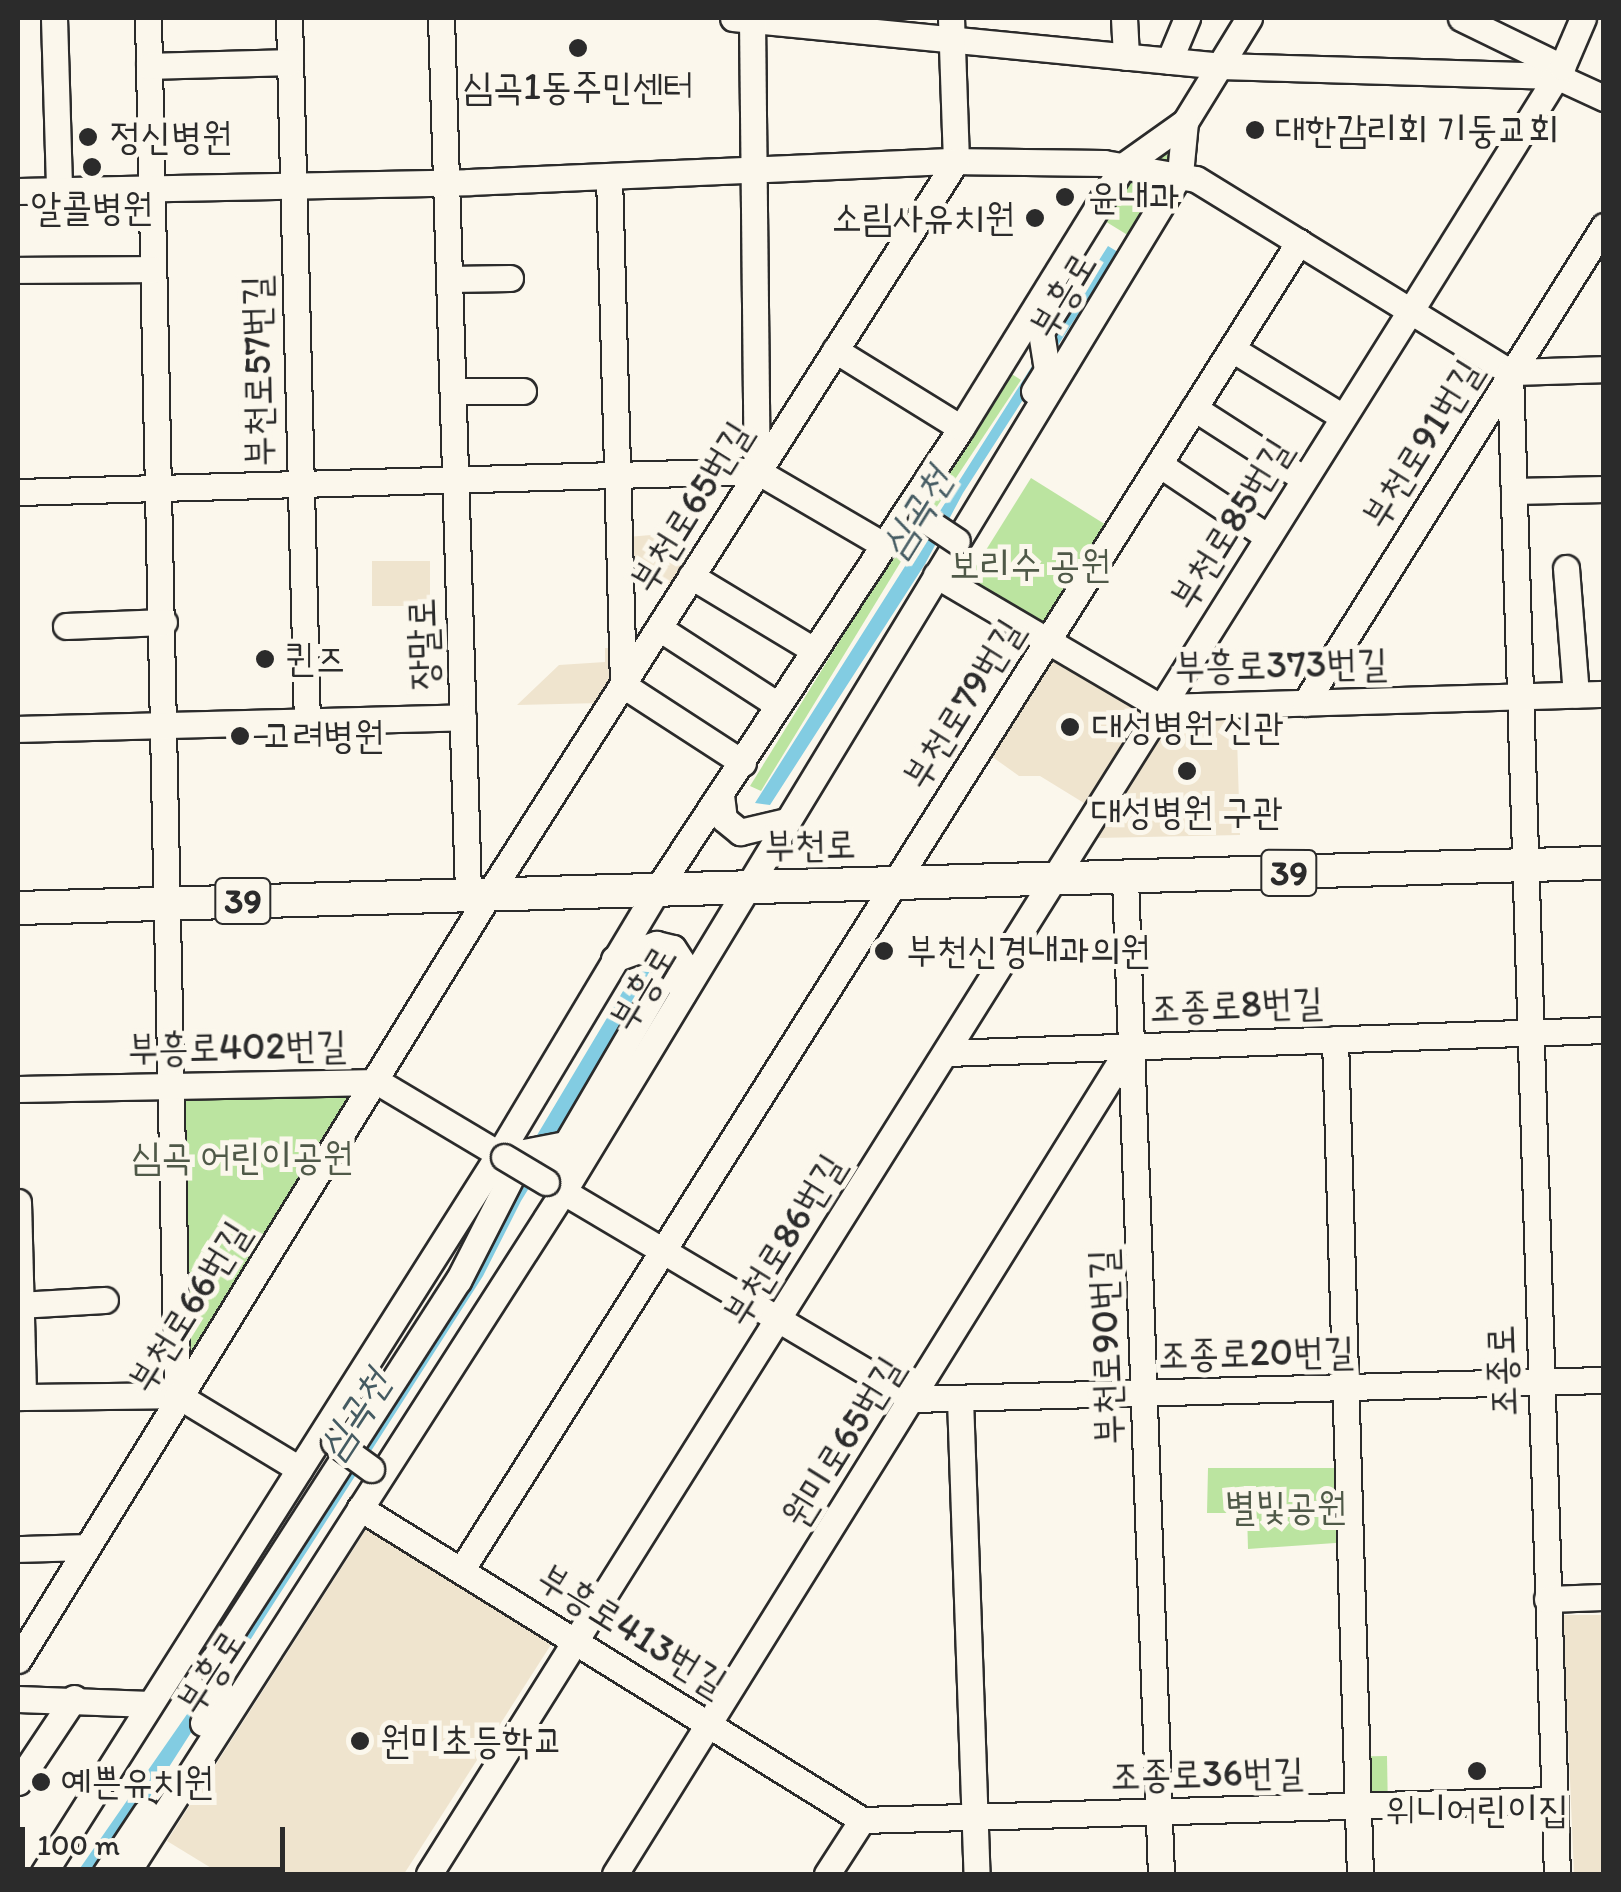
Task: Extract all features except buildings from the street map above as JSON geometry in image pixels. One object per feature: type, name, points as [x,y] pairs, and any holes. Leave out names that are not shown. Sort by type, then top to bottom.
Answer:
[{"type":"main road","name":"부천로","points":[[18,908],[658,888],[1055,881],[1604,862]]},
{"type":"street","points":[[54,18],[59,190]]},
{"type":"street","points":[[148,18],[164,622],[177,1395]]},
{"type":"street","name":"부천로57번길","points":[[288,18],[298,484],[308,723]]},
{"type":"street","name":"장말로","points":[[442,18],[463,718],[478,894]]},
{"type":"street","points":[[757,471],[753,170],[745,18],[952,28],[1126,57],[1220,66],[1559,72]]},
{"type":"street","points":[[1124,18],[1126,57]]},
{"type":"street","points":[[1169,62],[1187,18]]},
{"type":"street","name":"부흥로","points":[[43,1874],[299,1469],[328,1438],[658,888],[743,763],[812,648],[882,544],[913,513],[1124,166],[1184,122],[1249,18]]},
{"type":"street","points":[[1460,18],[1604,98]]},
{"type":"street","name":"부천로85번길","points":[[1055,881],[1559,72],[1583,18]]},
{"type":"street","points":[[952,28],[956,161]]},
{"type":"street","points":[[148,66],[290,62]]},
{"type":"street","name":"부흥로","points":[[126,1874],[360,1508],[376,1472],[671,989],[747,886],[784,812],[936,575],[962,544],[1180,174],[1184,122]]},
{"type":"street","points":[[18,192],[447,183],[956,161],[1124,166],[1180,174],[1510,372],[1604,368]]},
{"type":"street","name":"부천로65번길","points":[[478,894],[622,686],[956,161]]},
{"type":"street","points":[[608,176],[622,686],[743,763]]},
{"type":"street","name":"부천로91번길","points":[[1305,703],[1604,226]]},
{"type":"street","name":"부천로79번길","points":[[462,1569],[1299,242]]},
{"type":"street","points":[[721,795],[724,819],[740,832],[784,812],[1047,370],[1041,332],[1083,263]]},
{"type":"street","points":[[18,270],[153,269]]},
{"type":"street","points":[[450,279],[510,278]]},
{"type":"street","points":[[1232,349],[1343,417]]},
{"type":"street","points":[[835,350],[962,428]]},
{"type":"street","name":"조종로","points":[[1510,372],[1556,1874]]},
{"type":"street","points":[[913,513],[962,544],[1034,390]]},
{"type":"street","points":[[453,391],[523,391]]},
{"type":"street","points":[[1194,408],[1304,479]]},
{"type":"street","points":[[1159,464],[1268,537]]},
{"type":"street","points":[[18,492],[757,471],[882,544]]},
{"type":"street","points":[[1514,492],[1604,490]]},
{"type":"street","points":[[1566,568],[1576,694]]},
{"type":"street","name":"부흥로373번길","points":[[936,575],[1160,707],[1604,694]]},
{"type":"street","points":[[691,576],[812,648]]},
{"type":"street","points":[[66,626],[164,622]]},
{"type":"street","points":[[659,628],[778,705]]},
{"type":"street","points":[[18,729],[463,718]]},
{"type":"street","name":"부천로90번길","points":[[1125,878],[1161,1874]]},
{"type":"street","name":"부천로86번길","points":[[429,1874],[1055,881]]},
{"type":"street","name":"부천로66번길","points":[[18,1660],[28,1624],[86,1547],[177,1395],[378,1082],[478,894]]},
{"type":"street","points":[[106,1874],[221,1694],[212,1662],[458,1281],[524,1152],[559,1168],[671,989],[682,962],[673,948],[656,944],[614,959]]},
{"type":"street","name":"조종로8번길","points":[[946,1053],[1604,1030]]},
{"type":"street","points":[[1335,1040],[1360,1874]]},
{"type":"street","name":"원미로65번길","points":[[616,1874],[1130,1046]]},
{"type":"street","name":"부흥로402번길","points":[[18,1090],[378,1082],[498,1154],[559,1168],[663,1251],[914,1399]]},
{"type":"street","points":[[18,1202],[20,1397],[177,1395],[299,1469]]},
{"type":"street","points":[[19,1305],[105,1300]]},
{"type":"street","name":"조종로20번길","points":[[914,1399],[1604,1380]]},
{"type":"street","points":[[960,1399],[977,1874]]},
{"type":"street","points":[[328,1438],[376,1472]]},
{"type":"street","name":"부흥로413번길","points":[[360,1508],[712,1723],[862,1820]]},
{"type":"street","points":[[18,1549],[86,1547]]},
{"type":"street","points":[[1548,1598],[1604,1596]]},
{"type":"street","points":[[18,1782],[74,1698]]},
{"type":"street","points":[[18,1699],[74,1698],[150,1704]]},
{"type":"street","name":"조종로36번길","points":[[862,1820],[1554,1800]]},
{"type":"street","points":[[827,1874],[862,1820]]},
{"type":"shaded area","points":[[651,535],[691,557],[673,585],[630,578],[627,537]]},
{"type":"shaded area","points":[[372,561],[430,561],[430,606],[372,606]]},
{"type":"shaded area","name":"대성병원 신관","points":[[1046,642],[1160,707],[1097,811],[1040,776],[1019,776],[980,748]]},
{"type":"shaded area","points":[[605,648],[615,648],[615,680],[601,703],[517,705],[559,665],[605,662]]},
{"type":"shaded area","name":"대성병원 구관","points":[[1236,705],[1240,835],[1097,838],[1171,707]]},
{"type":"shaded area","name":"원미초등학교","points":[[367,1528],[554,1640],[404,1874],[221,1874],[167,1841]]},
{"type":"shaded area","points":[[1563,1615],[1603,1615],[1603,1874],[1574,1874]]},
{"type":"green space","points":[[1177,154],[1139,242],[1095,215],[1139,155]]},
{"type":"green space","points":[[1010,373],[1021,380],[934,511],[925,506]]},
{"type":"green space","name":"보리수 공원","points":[[1031,478],[1107,526],[1044,627],[967,580]]},
{"type":"green space","points":[[914,521],[922,527],[761,791],[750,786]]},
{"type":"green space","name":"심곡 어린이공원","points":[[355,1093],[186,1367],[178,1095]]},
{"type":"green space","name":"별빛공원","points":[[1208,1468],[1348,1468],[1350,1542],[1248,1549],[1247,1513],[1207,1513]]},
{"type":"green space","points":[[1387,1756],[1388,1806],[1358,1807],[1357,1757]]},
{"type":"water","points":[[1108,246],[1118,252],[963,493],[925,564],[770,805],[755,803]]},
{"type":"water","points":[[635,971],[661,973],[521,1201],[483,1276],[114,1853],[97,1874],[76,1874],[217,1671]]},
{"type":"place","name":"심곡1동주민센터","points":[[578,48]]},
{"type":"place","name":"대한감리회 기둥교회","points":[[1255,130]]},
{"type":"place","name":"정신병원","points":[[88,137]]},
{"type":"place","name":"알콜병원","points":[[92,167]]},
{"type":"place","name":"윤내과","points":[[1065,197]]},
{"type":"place","name":"소림사유치원","points":[[1035,218]]},
{"type":"place","name":"퀸즈","points":[[265,659]]},
{"type":"place","name":"대성병원 신관","points":[[1070,727]]},
{"type":"place","name":"고려병원","points":[[240,736]]},
{"type":"place","name":"대성병원 구관","points":[[1187,771]]},
{"type":"place","name":"부천신경내과의원","points":[[884,951]]},
{"type":"place","name":"원미초등학교","points":[[360,1741]]},
{"type":"place","name":"위니어린이집","points":[[1477,1771]]},
{"type":"place","name":"예쁜유치원","points":[[41,1782]]},
{"type":"water label","name":"심곡천","points":[[915,512]]},
{"type":"water label","name":"심곡천","points":[[353,1414]]}]
